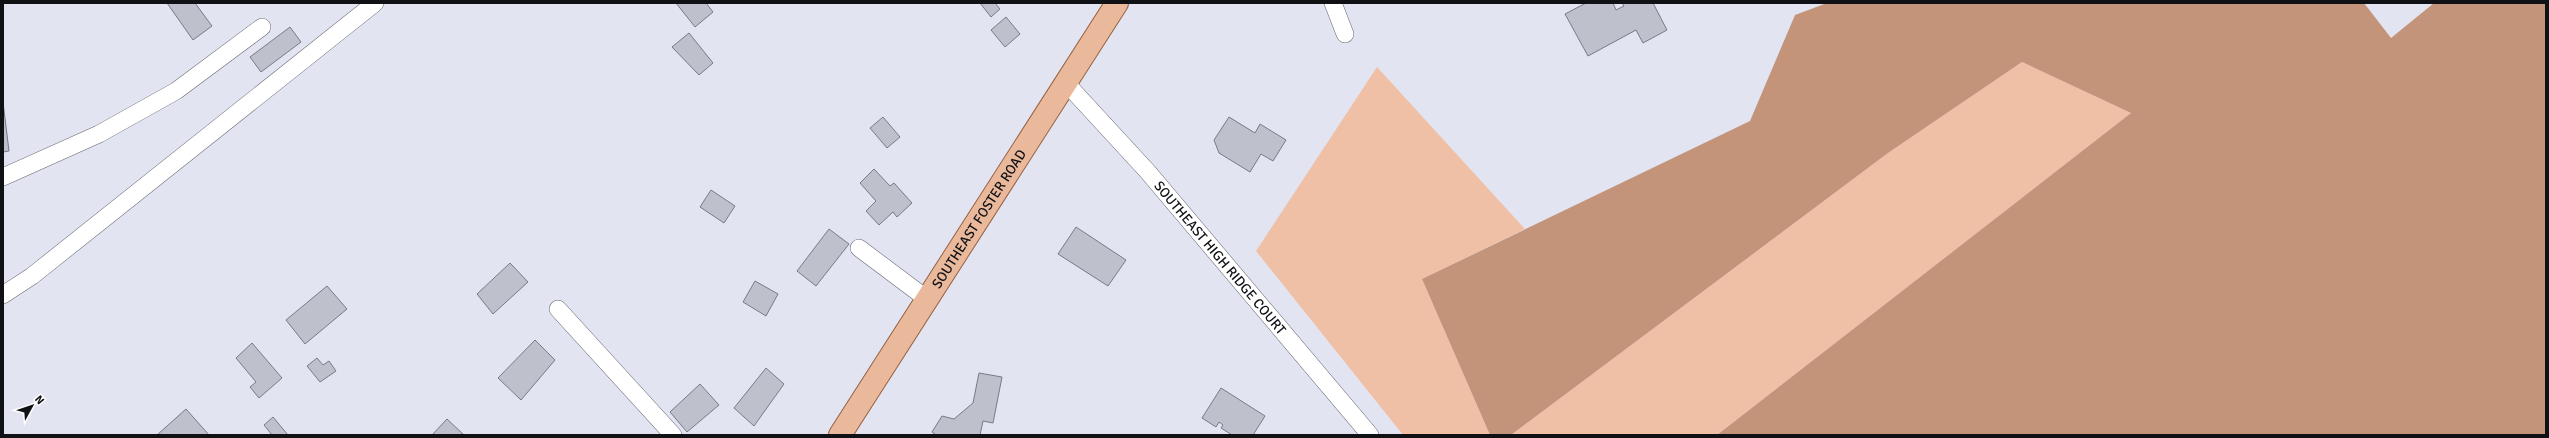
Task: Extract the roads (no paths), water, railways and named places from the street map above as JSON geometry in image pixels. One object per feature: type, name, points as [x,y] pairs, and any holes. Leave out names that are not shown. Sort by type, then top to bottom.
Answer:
[{"type":"main road","name":"SOUTHEAST FOSTER ROAD","points":[[840,435],[1117,3]]},
{"type":"street","points":[[3,295],[38,271],[375,3]]},
{"type":"street","points":[[1333,3],[1345,34]]},
{"type":"street","points":[[3,178],[99,134],[176,91],[262,27]]},
{"type":"street","name":"SOUTHEAST HIGH RIDGE COURT","points":[[1066,83],[1148,172],[1370,435]]},
{"type":"street","points":[[859,248],[927,299]]},
{"type":"street","points":[[558,309],[673,435]]}]
